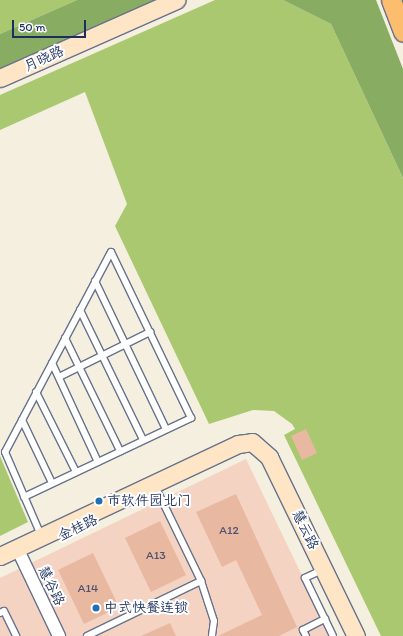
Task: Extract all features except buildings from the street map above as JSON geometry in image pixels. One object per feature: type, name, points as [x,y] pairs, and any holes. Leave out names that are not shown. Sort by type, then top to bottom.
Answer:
[{"type":"main road","points":[[391,0],[403,32]]},
{"type":"street","name":"月晓路","points":[[0,78],[176,0]]},
{"type":"street","name":"金桂路","points":[[0,556],[18,552],[240,447]]},
{"type":"street","name":"慧云路","points":[[240,447],[251,451],[262,460],[356,636]]},
{"type":"street","name":"金桂路","points":[[0,565],[42,536],[156,487]]},
{"type":"street","name":"慧谷路","points":[[18,552],[59,636]]},
{"type":"street","name":"慧云路","points":[[320,571],[346,636]]},
{"type":"lane","points":[[24,497],[191,418],[111,252],[5,452],[24,497],[42,536]]},
{"type":"lane","points":[[95,281],[166,429]]},
{"type":"lane","points":[[80,310],[143,440]]},
{"type":"lane","points":[[59,377],[150,332]]},
{"type":"lane","points":[[65,338],[120,451]]},
{"type":"lane","points":[[52,363],[98,462]]},
{"type":"lane","points":[[36,392],[76,472]]},
{"type":"lane","points":[[22,420],[52,483]]},
{"type":"lane","points":[[156,487],[202,581],[212,610],[212,636]]},
{"type":"lane","points":[[320,571],[305,578],[334,636]]},
{"type":"lane","points":[[87,636],[202,581]]},
{"type":"lane","points":[[0,613],[4,611],[16,636]]},
{"type":"lane","points":[[306,636],[304,630],[325,619]]},
{"type":"shaded area","points":[[246,459],[331,636],[0,636],[0,578]]},
{"type":"green space","points":[[0,0],[77,0],[0,34]]},
{"type":"green space","points":[[77,0],[167,0],[0,74],[0,34]]},
{"type":"green space","points":[[215,0],[283,0],[331,24],[403,178],[403,636],[381,636],[284,435],[295,429],[292,424],[274,411],[253,410],[209,424],[115,226],[127,204],[85,92],[0,130],[0,95]]},
{"type":"green space","points":[[283,0],[376,0],[403,69],[403,178],[331,24]]},
{"type":"green space","points":[[0,456],[28,522],[0,536]]},
{"type":"place","name":"市软件园北门","points":[[99,501]]},
{"type":"place","name":"中式快餐连锁","points":[[96,608]]}]
